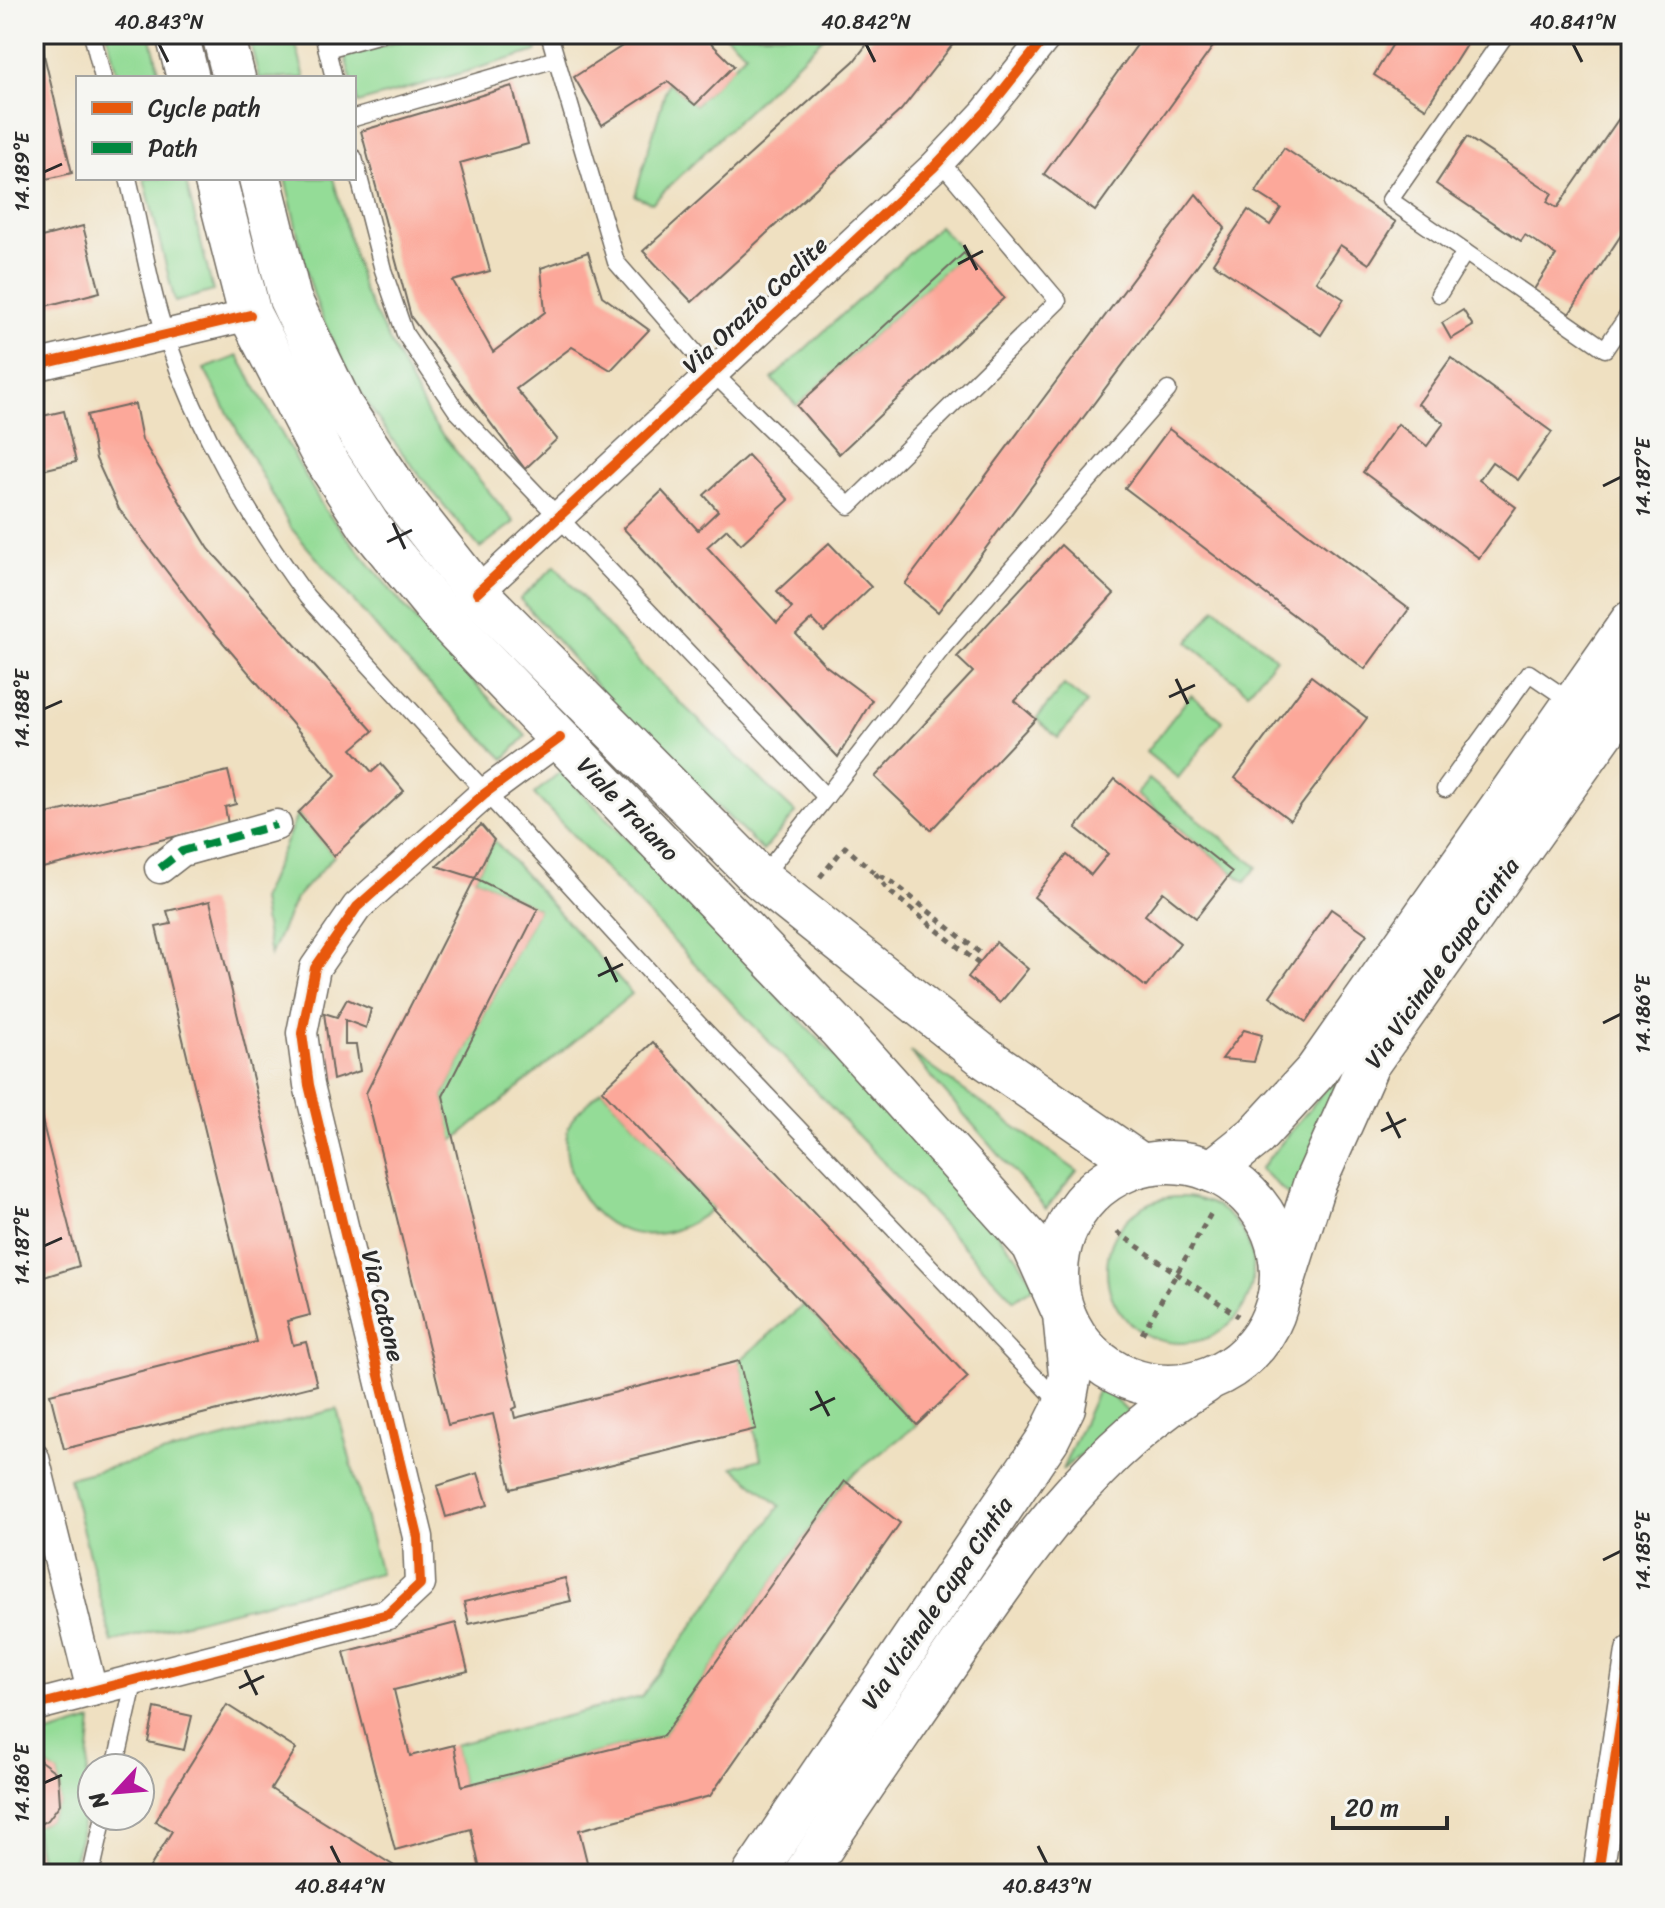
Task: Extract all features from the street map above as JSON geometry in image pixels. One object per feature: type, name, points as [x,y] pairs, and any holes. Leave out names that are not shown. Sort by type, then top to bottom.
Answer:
[{"type":"main road","points":[[177,34],[188,76]]},
{"type":"main road","points":[[223,34],[234,76]]},
{"type":"main road","name":"Viale Traiano","points":[[216,180],[250,315],[321,452],[369,526],[447,621],[840,1030],[1033,1245],[1064,1314]]},
{"type":"main road","name":"Viale Traiano","points":[[260,180],[290,299],[342,407],[402,498],[477,593],[760,878],[986,1058],[1140,1164]]},
{"type":"main road","points":[[250,315],[290,299]]},
{"type":"main road","points":[[447,621],[477,593]]},
{"type":"main road","name":"Via Vicinale Cupa Cintia","points":[[1214,1188],[1256,1136],[1316,1071],[1631,622]]},
{"type":"main road","name":"Via Vicinale Cupa Cintia","points":[[1278,1299],[1314,1185],[1368,1064],[1631,693]]},
{"type":"main road","points":[[560,738],[594,711]]},
{"type":"main road","points":[[1189,1162],[1214,1188],[1236,1183],[1267,1219],[1281,1256],[1278,1299],[1266,1332],[1243,1360],[1208,1380],[1174,1387],[1135,1381],[1093,1357],[1076,1337],[1064,1314],[1057,1284],[1057,1261],[1068,1223],[1095,1189],[1140,1164],[1189,1162]]},
{"type":"main road","name":"Via Vicinale Cupa Cintia","points":[[754,1874],[1048,1439],[1064,1407],[1070,1375],[1064,1314]]},
{"type":"main road","name":"Via Vicinale Cupa Cintia","points":[[805,1874],[994,1595],[1091,1472],[1170,1403],[1208,1380]]},
{"type":"street","name":"Via Orazio Coclite","points":[[477,593],[940,161],[985,113],[1048,34]]},
{"type":"street","points":[[34,366],[250,315]]},
{"type":"street","name":"Via Catone","points":[[34,1706],[388,1614],[420,1584],[418,1537],[309,1085],[302,1033],[315,968],[357,907],[484,794],[560,738]]},
{"type":"street","points":[[160,868],[182,851],[276,825]]},
{"type":"street","points":[[34,1458],[92,1691]]},
{"type":"street","points":[[1598,1874],[1631,1651]]},
{"type":"lane","points":[[92,34],[102,76]]},
{"type":"lane","points":[[334,76],[325,42],[381,34]]},
{"type":"lane","points":[[549,34],[616,262],[712,372],[849,506],[1058,301],[940,161]]},
{"type":"lane","points":[[1506,34],[1390,200],[1605,349],[1631,311]]},
{"type":"lane","points":[[356,117],[556,59]]},
{"type":"lane","points":[[356,166],[383,270],[405,334],[456,410],[826,797]]},
{"type":"lane","points":[[128,180],[166,335],[187,396],[256,527],[307,597],[484,794],[1064,1407]]},
{"type":"lane","points":[[1439,294],[1465,252]]},
{"type":"lane","points":[[760,878],[943,647],[1168,390]]},
{"type":"lane","points":[[1445,789],[1529,673],[1574,704]]},
{"type":"lane","points":[[119,1752],[135,1679]]},
{"type":"lane","points":[[91,1874],[100,1832]]},
{"type":"path","points":[[815,884],[845,847],[875,873],[889,891],[979,964]]},
{"type":"path","points":[[875,873],[895,884],[985,957]]},
{"type":"path","points":[[1142,1334],[1177,1273],[1214,1188]]},
{"type":"path","points":[[1117,1232],[1238,1316]]},
{"type":"green space","points":[[107,34],[150,34],[160,76],[118,76]]},
{"type":"green space","points":[[248,34],[293,34],[304,76],[258,76]]},
{"type":"green space","points":[[424,34],[532,34],[537,51],[358,103],[356,76],[350,76],[345,57]]},
{"type":"green space","points":[[724,34],[827,34],[652,203],[635,196],[668,82],[695,105],[746,53]]},
{"type":"green space","points":[[144,180],[185,180],[213,291],[175,302]]},
{"type":"green space","points":[[285,180],[334,180],[364,292],[431,421],[514,522],[480,548],[391,438],[353,379],[321,315]]},
{"type":"green space","points":[[939,226],[964,253],[797,406],[772,379]]},
{"type":"green space","points":[[238,356],[324,509],[426,633],[526,736],[504,759],[399,654],[290,527],[204,369]]},
{"type":"green space","points":[[555,566],[644,668],[796,813],[763,851],[609,700],[520,599]]},
{"type":"green space","points":[[1216,608],[1276,658],[1248,692],[1188,642]]},
{"type":"green space","points":[[1064,685],[1087,703],[1058,738],[1036,719]]},
{"type":"green space","points":[[1191,695],[1223,721],[1178,778],[1146,752]]},
{"type":"green space","points":[[561,771],[933,1158],[1017,1257],[1035,1286],[1014,1300],[534,794]]},
{"type":"green space","points":[[1149,779],[1257,867],[1245,882],[1137,794]]},
{"type":"green space","points":[[298,813],[334,856],[295,899],[270,956],[261,900]]},
{"type":"green space","points":[[494,840],[632,994],[453,1141],[443,1096],[538,909],[475,878]]},
{"type":"green space","points":[[1358,1050],[1293,1199],[1260,1169]]},
{"type":"green space","points":[[910,1052],[1077,1171],[1046,1209]]},
{"type":"green space","points":[[602,1090],[713,1208],[674,1230],[654,1234],[617,1228],[600,1217],[574,1180],[566,1147],[571,1121]]},
{"type":"green space","points":[[1180,1197],[1208,1202],[1232,1218],[1248,1242],[1253,1270],[1248,1298],[1232,1322],[1208,1338],[1180,1343],[1152,1338],[1128,1322],[1112,1298],[1107,1270],[1112,1242],[1128,1218],[1152,1202]]},
{"type":"green space","points":[[804,1305],[917,1425],[845,1481],[663,1736],[462,1786],[454,1745],[641,1697],[780,1506],[733,1467],[761,1459],[739,1361]]},
{"type":"green space","points":[[1100,1385],[1130,1414],[1062,1470]]},
{"type":"green space","points":[[337,1409],[380,1573],[112,1642],[69,1478]]},
{"type":"green space","points":[[92,1721],[89,1752],[76,1752],[76,1832],[81,1832],[70,1874],[42,1874],[34,1827],[48,1820],[60,1804],[58,1774],[38,1759],[42,1736]]},
{"type":"building","points":[[34,34],[39,34],[72,173],[34,182]]},
{"type":"building","points":[[635,34],[702,34],[734,66],[695,105],[668,82],[602,125],[574,77],[636,37]]},
{"type":"building","points":[[875,34],[961,34],[901,110],[692,302],[643,251],[854,61]]},
{"type":"building","points":[[1145,34],[1222,34],[1095,211],[1044,174]]},
{"type":"building","points":[[1399,34],[1473,34],[1426,108],[1374,75]]},
{"type":"building","points":[[512,86],[528,144],[460,163],[490,271],[453,281],[493,352],[545,312],[541,268],[588,252],[602,296],[649,330],[611,370],[572,347],[516,389],[557,439],[525,469],[411,317],[361,131]]},
{"type":"building","points":[[1631,101],[1631,220],[1569,314],[1533,291],[1556,255],[1525,235],[1521,241],[1436,184],[1467,137],[1552,193],[1547,202],[1557,208]]},
{"type":"building","points":[[1284,148],[1396,222],[1369,264],[1340,245],[1316,281],[1344,299],[1321,335],[1213,263],[1248,210],[1270,225],[1281,208],[1256,192]]},
{"type":"building","points":[[1196,194],[1225,228],[938,612],[905,584]]},
{"type":"building","points":[[83,226],[100,292],[34,309],[34,239]]},
{"type":"building","points":[[964,253],[1004,298],[839,454],[797,406]]},
{"type":"building","points":[[1463,310],[1473,326],[1451,339],[1442,323]]},
{"type":"building","points":[[1451,358],[1552,432],[1518,480],[1492,462],[1479,480],[1516,507],[1479,558],[1363,472],[1398,424],[1427,446],[1444,423],[1418,404]]},
{"type":"building","points":[[135,404],[142,440],[209,549],[373,731],[352,749],[372,772],[381,764],[404,791],[334,856],[298,813],[336,775],[208,625],[119,509],[96,459],[87,415]]},
{"type":"building","points":[[64,411],[76,462],[34,472],[34,418]]},
{"type":"building","points":[[1169,429],[1409,609],[1365,669],[1125,488]]},
{"type":"building","points":[[748,455],[789,500],[741,544],[727,529],[707,547],[777,623],[792,608],[777,591],[829,543],[871,587],[824,632],[812,619],[796,634],[825,665],[872,700],[838,757],[623,528],[662,491],[698,530],[718,511],[704,495]]},
{"type":"building","points":[[1061,545],[1114,594],[1015,701],[1036,719],[931,830],[875,777],[973,672],[957,657]]},
{"type":"building","points":[[1311,676],[1367,718],[1290,820],[1235,778]]},
{"type":"building","points":[[228,771],[236,804],[225,807],[228,824],[34,870],[34,817]]},
{"type":"building","points":[[1115,779],[1232,872],[1196,918],[1163,892],[1145,915],[1180,943],[1146,987],[1034,897],[1067,855],[1091,875],[1108,854],[1076,828]]},
{"type":"building","points":[[481,825],[494,840],[475,878],[437,866]]},
{"type":"building","points":[[475,878],[538,909],[443,1096],[517,1407],[513,1409],[515,1418],[739,1361],[756,1429],[511,1489],[493,1414],[448,1425],[366,1093]]},
{"type":"building","points":[[210,901],[310,1315],[287,1321],[293,1345],[306,1342],[317,1385],[64,1449],[50,1394],[256,1342],[156,927],[171,924],[167,911]]},
{"type":"building","points":[[1331,909],[1367,934],[1306,1022],[1270,996]]},
{"type":"building","points":[[996,942],[1028,969],[1000,1003],[968,977]]},
{"type":"building","points":[[347,999],[371,1009],[366,1028],[345,1020],[345,1045],[356,1045],[360,1071],[333,1080],[324,1013],[337,1017]]},
{"type":"building","points":[[1244,1030],[1262,1035],[1254,1062],[1222,1059]]},
{"type":"building","points":[[653,1042],[968,1377],[917,1425],[602,1090]]},
{"type":"building","points":[[35,1093],[79,1266],[41,1278],[39,1268],[34,1270]]},
{"type":"building","points":[[478,1473],[488,1505],[446,1517],[437,1486]]},
{"type":"building","points":[[845,1481],[900,1523],[710,1796],[579,1830],[590,1874],[481,1874],[471,1829],[395,1850],[344,1652],[456,1623],[468,1671],[394,1690],[410,1756],[454,1745],[462,1786],[663,1736]]},
{"type":"building","points":[[565,1578],[571,1601],[469,1624],[464,1602]]},
{"type":"building","points":[[227,1705],[296,1749],[271,1789],[407,1874],[146,1874],[172,1831],[156,1819]]},
{"type":"building","points":[[155,1708],[192,1716],[184,1750],[148,1742]]},
{"type":"building","points":[[1628,1757],[1631,1758],[1631,1823],[1620,1820]]},
{"type":"building","points":[[38,1759],[58,1774],[60,1804],[48,1820],[34,1827],[34,1760]]},
{"type":"building","points":[[35,1846],[42,1874],[34,1874]]},
{"type":"marked path","points":[[160,868],[182,851],[276,825]]},
{"type":"cycle path","points":[[477,593],[934,167],[985,113],[1048,34]]},
{"type":"cycle path","points":[[34,366],[250,315]]},
{"type":"cycle path","points":[[34,1706],[388,1614],[420,1584],[418,1537],[309,1085],[302,1033],[315,968],[357,907],[484,794],[560,738]]},
{"type":"cycle path","points":[[1598,1874],[1631,1651]]}]
